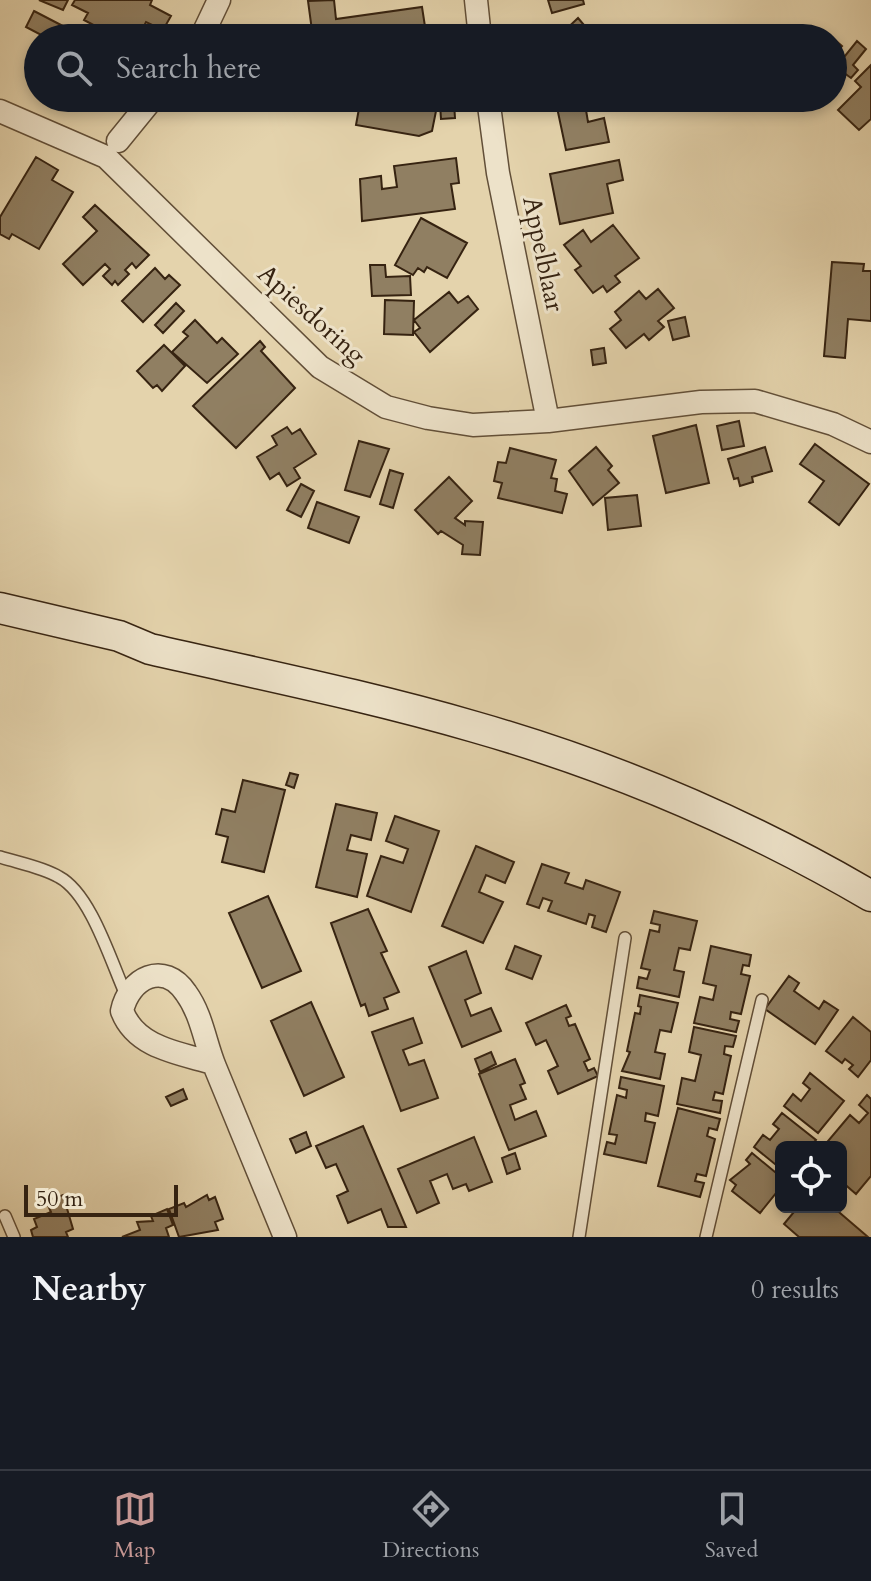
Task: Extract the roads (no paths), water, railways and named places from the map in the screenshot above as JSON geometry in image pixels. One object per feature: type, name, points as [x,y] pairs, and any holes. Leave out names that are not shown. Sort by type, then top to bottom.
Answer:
[{"type":"street","points":[[208,24],[219,0]]},
{"type":"street","points":[[476,0],[479,24]]},
{"type":"street","name":"Apiesdoring","points":[[0,111],[106,157],[320,367],[386,407],[473,425],[548,421],[701,402],[755,401],[833,424],[871,442]]},
{"type":"street","points":[[118,141],[142,112]]},
{"type":"street","name":"Appelblaar","points":[[490,112],[498,173],[548,421]]},
{"type":"street","points":[[0,608],[119,636],[150,649],[477,727],[585,763],[711,812],[797,853],[871,896]]},
{"type":"street","points":[[0,624],[116,648],[150,649]]},
{"type":"street","points":[[213,1063],[151,1044],[135,1035],[122,1011],[126,995],[136,981],[160,975],[179,984],[195,1007],[213,1063],[285,1237]]},
{"type":"lane","points":[[0,857],[58,875],[71,885],[87,907],[126,995]]},
{"type":"lane","points":[[579,1237],[625,938]]},
{"type":"lane","points":[[706,1237],[762,1000]]},
{"type":"lane","points":[[5,1216],[14,1237]]}]
